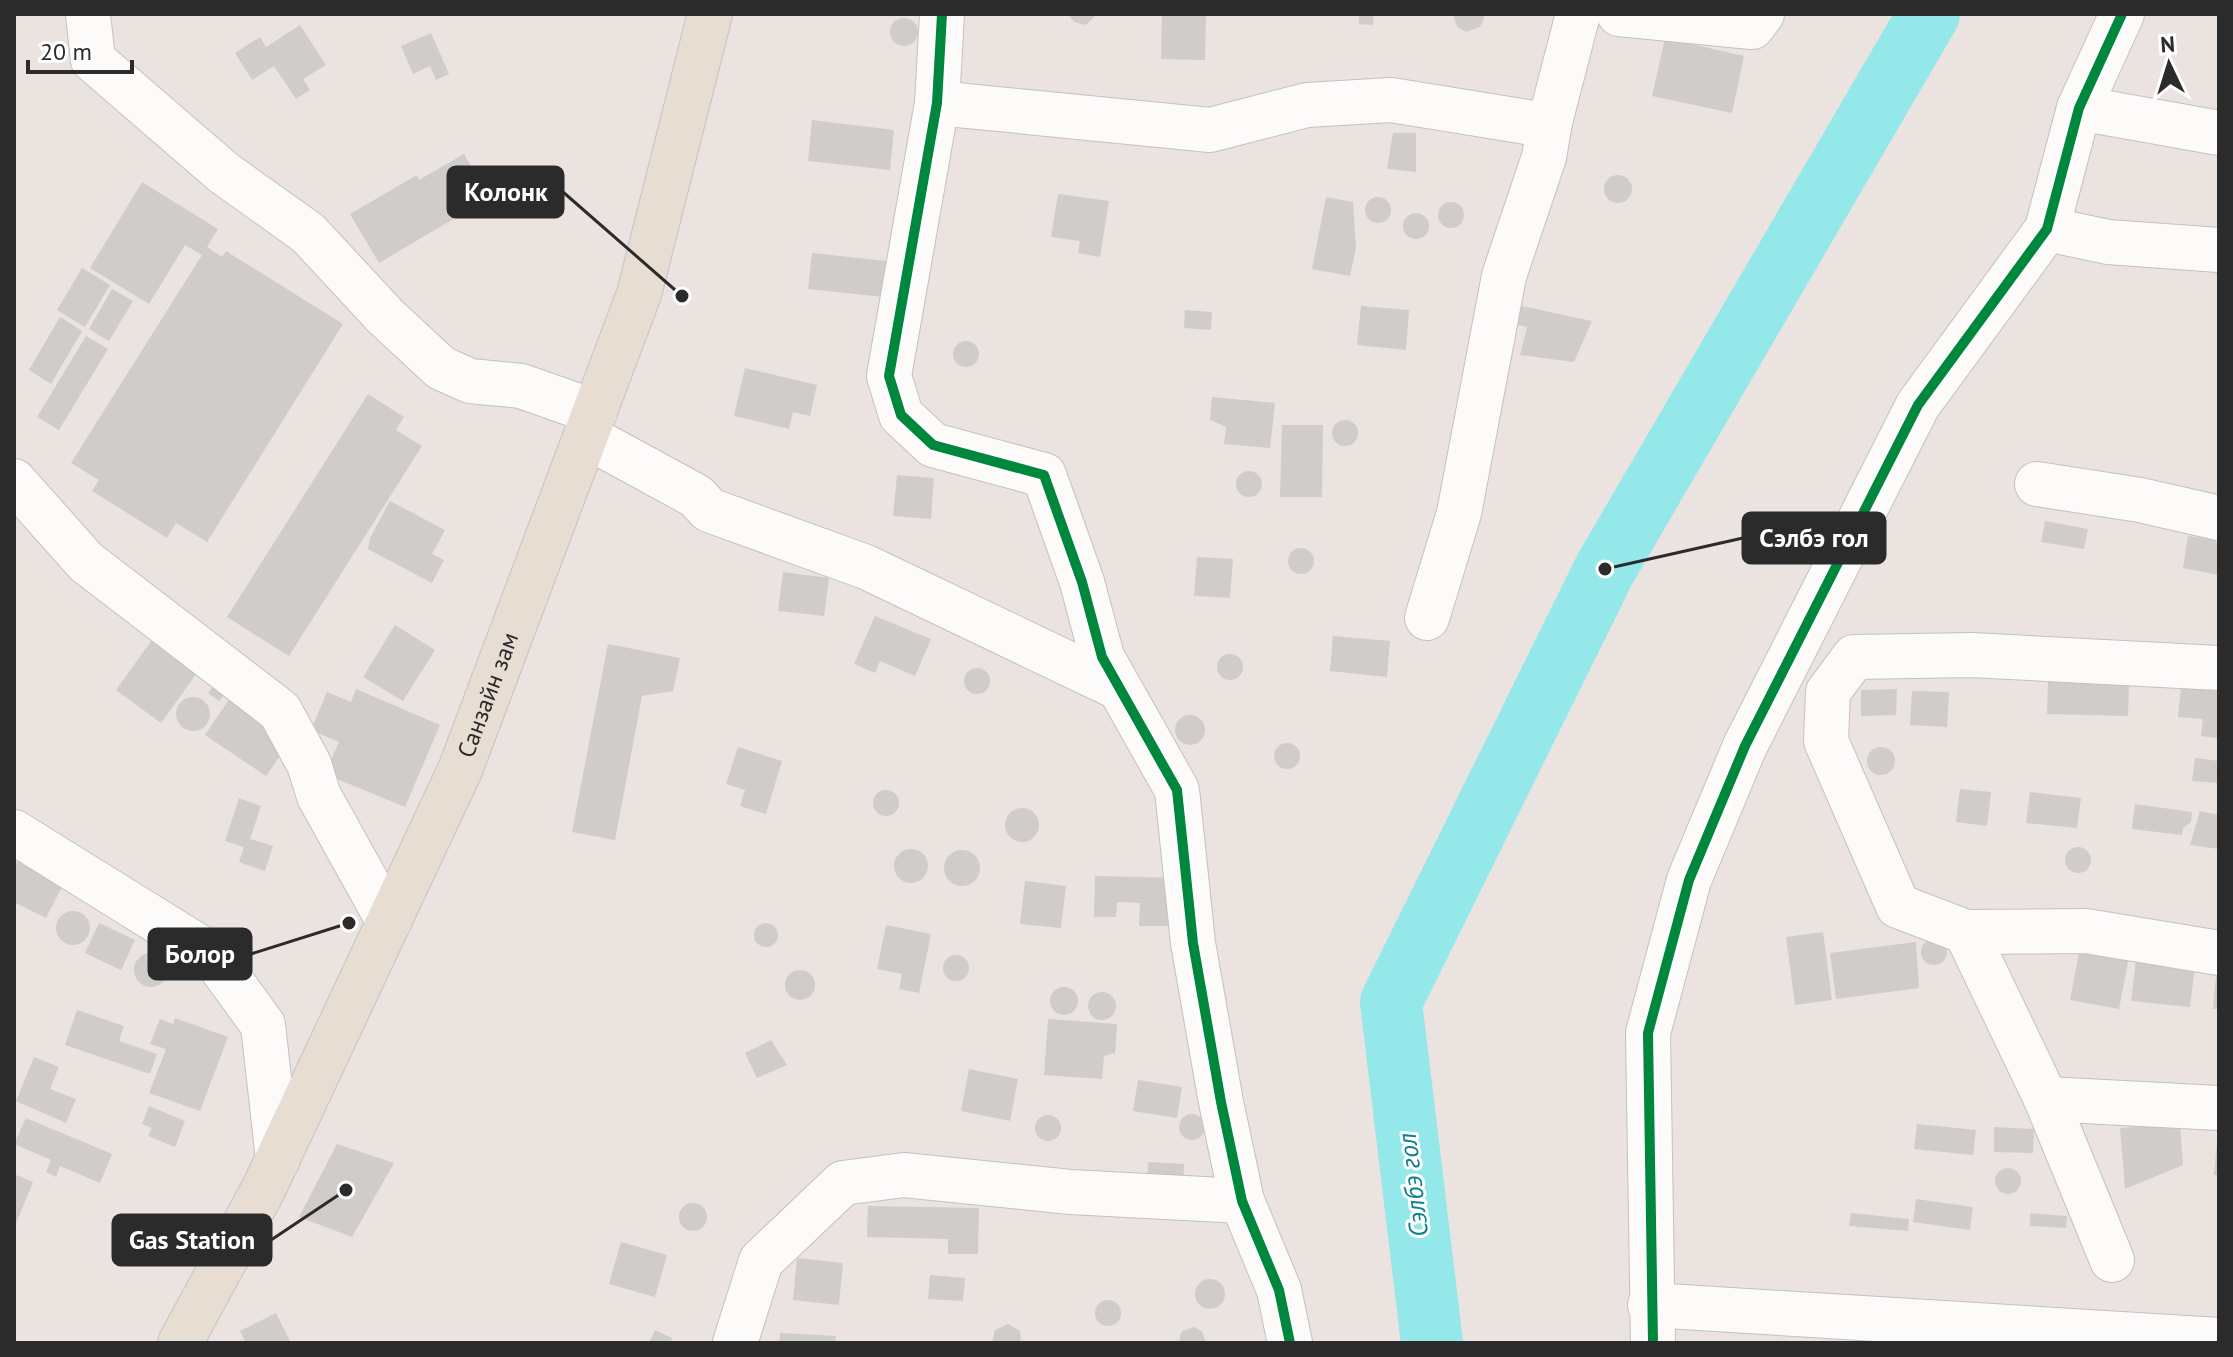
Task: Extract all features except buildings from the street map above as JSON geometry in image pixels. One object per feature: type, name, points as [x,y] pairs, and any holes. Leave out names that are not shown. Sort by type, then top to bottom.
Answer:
[{"type":"main road","name":"Санзайн зам","points":[[180,1343],[278,1159],[460,770],[639,294],[710,14]]},
{"type":"street","points":[[88,14],[93,60],[224,173],[308,233],[385,316],[441,368],[470,381],[521,386],[590,424],[696,496],[709,510],[866,567],[1119,688]]},
{"type":"street","points":[[942,14],[937,103],[889,376],[901,415],[933,445],[1044,475],[1082,582],[1102,657],[1177,790],[1193,943],[1242,1201],[1279,1290],[1290,1343]]},
{"type":"street","points":[[1427,618],[1459,513],[1504,276],[1544,157],[1578,14]]},
{"type":"street","points":[[1619,14],[1752,27],[1762,14]]},
{"type":"street","points":[[2122,14],[2079,108],[2047,229],[1918,405],[1745,746],[1689,880],[1648,1033],[1651,1324],[2219,1340]]},
{"type":"street","points":[[937,103],[1210,130],[1307,105],[1391,100],[1533,123],[1550,122]]},
{"type":"street","points":[[2079,108],[2219,133]]},
{"type":"street","points":[[2047,229],[2108,242],[2219,250]]},
{"type":"street","points":[[14,481],[86,562],[280,711],[309,764],[319,796],[389,922]]},
{"type":"street","points":[[2037,484],[2140,500],[2219,518]]},
{"type":"street","points":[[2219,668],[1972,655],[1854,657],[1828,692],[1826,741],[1898,906],[1966,932],[2086,931],[2219,953]]},
{"type":"street","points":[[14,832],[212,955],[263,1025],[278,1159]]},
{"type":"street","points":[[1966,932],[2046,1099],[2112,1260]]},
{"type":"street","points":[[2046,1099],[2219,1108]]},
{"type":"street","points":[[735,1343],[761,1261],[843,1183],[904,1175],[1070,1192],[1242,1201]]},
{"type":"waterway","name":"Сэлбэ гол","points":[[1432,1343],[1391,1002],[1605,569],[1929,14]]},
{"type":"cycle path","points":[[942,14],[937,103],[889,376],[901,415],[933,445],[1044,475],[1082,582],[1102,657],[1177,790],[1193,943],[1221,1102],[1242,1201],[1279,1290],[1290,1343]]},
{"type":"cycle path","points":[[1653,1343],[1648,1033],[1689,880],[1745,746],[1918,405],[2047,229],[2079,108],[2122,14]]},
{"type":"place","name":"Колонк","points":[[682,296]]},
{"type":"place","name":"Сэлбэ гол","points":[[1605,569]]},
{"type":"place","name":"Болор","points":[[349,923]]},
{"type":"place","name":"Gas Station","points":[[346,1190]]}]
